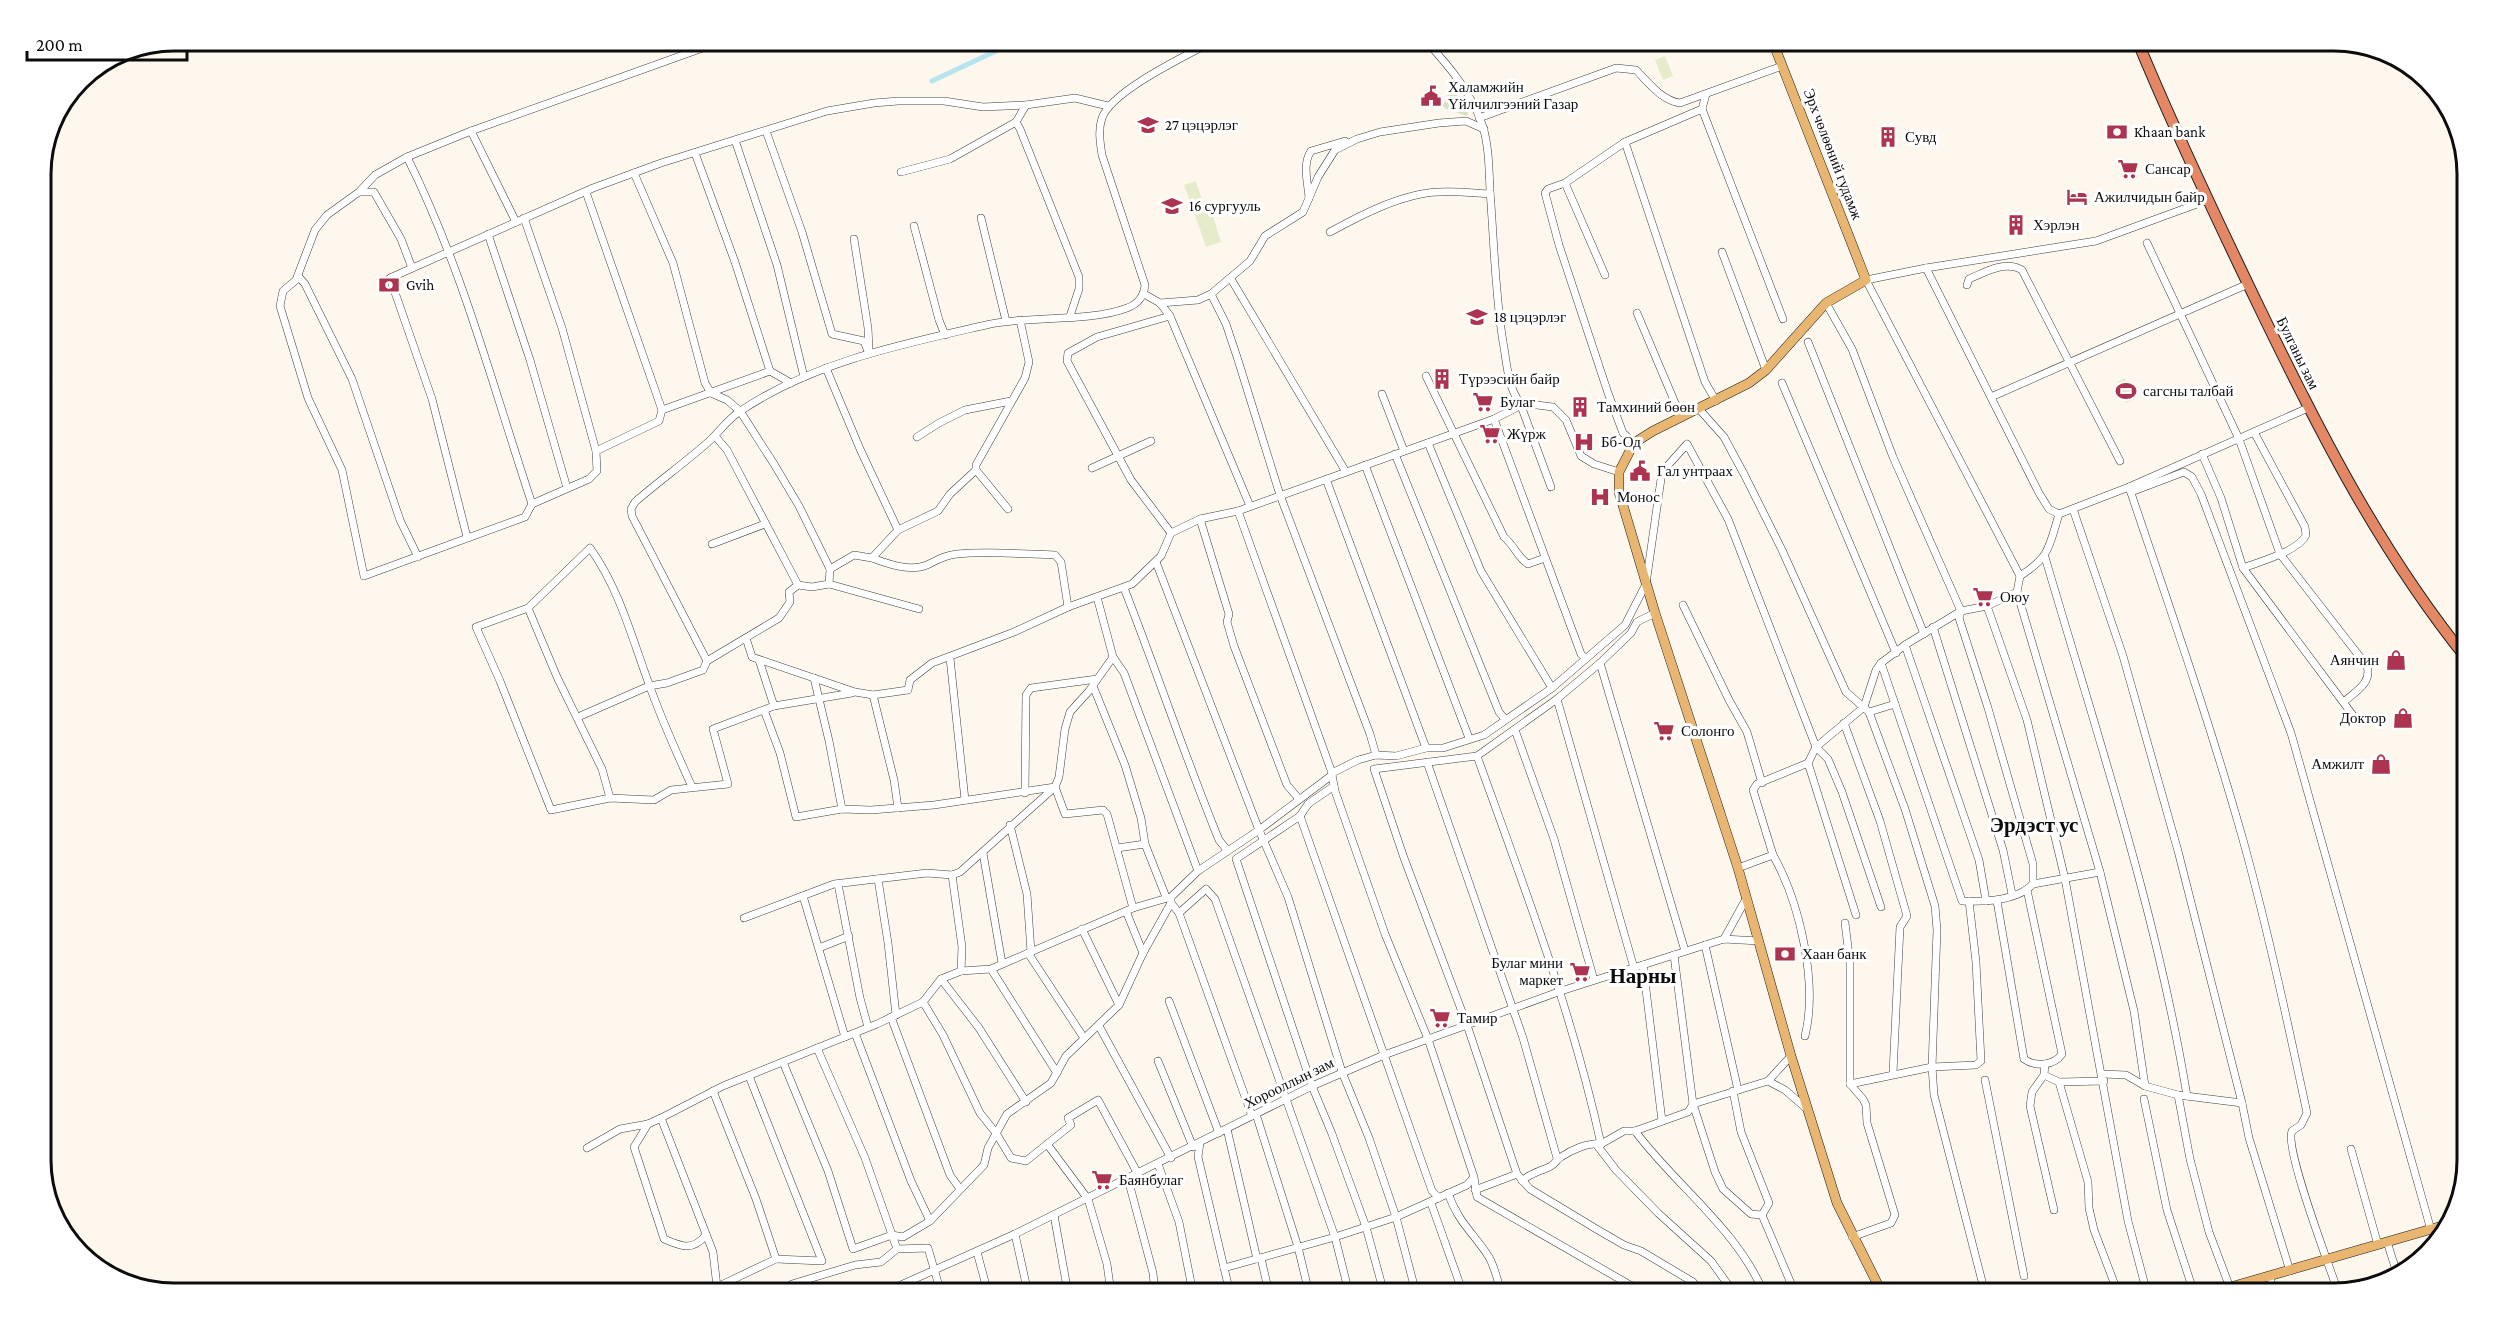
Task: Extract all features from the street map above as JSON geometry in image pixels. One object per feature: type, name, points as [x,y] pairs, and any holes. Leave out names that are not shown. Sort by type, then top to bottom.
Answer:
[{"type":"highway","name":"Булганы зам","points":[[2142,51],[2174,130],[2308,408],[2357,500],[2423,602],[2457,646]]},
{"type":"main road","name":"Эрх чөлөөний гудамж","points":[[1776,51],[1866,280]]},
{"type":"main road","points":[[1866,280],[1826,303],[1766,370],[1749,383],[1634,443],[1619,472],[1620,502],[1738,868],[1807,1109],[1837,1203],[1877,1283]]},
{"type":"main road","points":[[2254,1283],[2436,1228]]},
{"type":"street","points":[[524,218],[562,328],[596,451],[597,471],[589,479],[532,504],[525,517],[364,576],[342,470],[309,398],[280,306],[283,291],[298,276],[315,230],[327,215],[359,192],[375,175],[407,157],[471,131],[694,51]]},
{"type":"street","points":[[707,661],[632,516],[631,509],[635,502],[715,436],[740,411],[791,383],[826,368],[869,354],[1006,321],[1088,316],[1127,308],[1144,294],[1145,285],[1102,155],[1100,134],[1102,119],[1108,106],[1126,92],[1196,51]]},
{"type":"street","points":[[1435,51],[1468,94],[1484,129],[1501,328],[1510,383],[1520,403],[1551,487]]},
{"type":"street","points":[[1479,118],[1602,73],[1625,67],[1636,70],[1671,102],[1687,101],[1782,66]]},
{"type":"street","points":[[1706,94],[1702,109],[1783,319]]},
{"type":"street","points":[[467,537],[432,399],[390,278],[524,218],[634,173],[827,111],[874,103],[944,101],[984,107],[1026,105],[1075,98],[1108,106]]},
{"type":"street","points":[[901,172],[950,159],[1016,122],[1026,105]]},
{"type":"street","points":[[1634,443],[1623,433],[1608,393],[1545,193],[1548,189],[1565,183],[1625,142],[1702,109]]},
{"type":"street","points":[[1310,201],[1306,162],[1311,151],[1380,132],[1439,123],[1466,121],[1484,129]]},
{"type":"street","points":[[1016,122],[1079,277],[1079,289],[1070,316]]},
{"type":"street","points":[[471,131],[516,222]]},
{"type":"street","points":[[766,131],[802,232],[832,334],[864,341],[869,354]]},
{"type":"street","points":[[1160,303],[1198,300],[1211,294],[1231,279],[1250,261],[1265,236],[1303,212],[1310,201],[1318,177],[1335,150],[1357,138]]},
{"type":"street","points":[[735,140],[777,265],[804,377]]},
{"type":"street","points":[[1625,142],[1705,382],[1716,401]]},
{"type":"street","points":[[695,153],[735,262],[770,371],[791,383]]},
{"type":"street","points":[[407,157],[428,198],[475,326],[532,504]]},
{"type":"street","points":[[634,173],[673,263],[705,383],[711,393],[727,400],[740,411],[799,506],[830,569],[829,584]]},
{"type":"street","points":[[1565,183],[1605,275]]},
{"type":"street","points":[[359,192],[374,192],[401,239],[412,268]]},
{"type":"street","points":[[586,192],[662,410],[659,421],[596,451]]},
{"type":"street","points":[[1330,232],[1365,213],[1422,194],[1438,192],[1490,194]]},
{"type":"street","points":[[2145,1086],[2134,1011],[2100,872],[2017,592],[2020,576],[1866,280],[1926,268],[2096,241],[2208,200]]},
{"type":"street","points":[[981,218],[1006,321]]},
{"type":"street","points":[[914,226],[945,335]]},
{"type":"street","points":[[488,234],[530,360],[567,488]]},
{"type":"street","points":[[854,239],[868,328],[869,354]]},
{"type":"street","points":[[2147,243],[2239,439],[2280,554],[2367,666],[2370,674],[2367,681],[2344,701]]},
{"type":"street","points":[[1722,252],[1766,370]]},
{"type":"street","points":[[1967,285],[1969,279],[2001,266],[2018,267],[2022,270],[2120,461]]},
{"type":"street","points":[[1926,268],[2049,509],[2059,514],[2184,472],[2192,477],[2201,494],[2290,733],[2431,1230]]},
{"type":"street","points":[[298,276],[305,284],[352,379],[400,520],[418,557]]},
{"type":"street","points":[[1231,279],[1346,472]]},
{"type":"street","points":[[1991,397],[2248,284]]},
{"type":"street","points":[[1144,294],[1160,303],[1170,316],[1250,506]]},
{"type":"street","points":[[1211,294],[1226,324],[1280,495],[1371,734],[1376,755]]},
{"type":"street","points":[[1826,303],[1851,349],[1893,457],[1960,611],[1959,618],[1988,708],[2033,864],[2033,884]]},
{"type":"street","points":[[1637,313],[1681,417]]},
{"type":"street","points":[[1170,316],[1093,338],[1066,356],[1118,456],[1141,494],[1171,533]]},
{"type":"street","points":[[872,558],[898,530],[938,512],[950,494],[976,470],[976,465],[1025,378],[1029,362],[1020,321]]},
{"type":"street","points":[[1808,342],[1924,634]]},
{"type":"street","points":[[826,368],[860,449],[898,530]]},
{"type":"street","points":[[662,410],[770,371]]},
{"type":"street","points":[[1426,376],[1504,537],[1512,543],[1523,561],[1528,564],[1545,558]]},
{"type":"street","points":[[1782,382],[1896,653]]},
{"type":"street","points":[[1382,394],[1404,451]]},
{"type":"street","points":[[917,437],[965,410],[1011,401]]},
{"type":"street","points":[[746,638],[752,657],[855,692],[873,695],[908,690],[910,680],[932,663],[950,658],[1068,607],[1132,584],[1156,562],[1171,533],[1200,519],[1238,511],[1494,419],[1516,408],[1520,403]]},
{"type":"street","points":[[1520,403],[1553,407],[1566,420],[1581,456],[1594,464],[1619,472]]},
{"type":"street","points":[[2130,490],[2202,454],[2308,408]]},
{"type":"street","points":[[1699,409],[1724,437],[1745,476],[1782,550],[1846,692],[1866,709],[1905,809],[1935,906],[1937,930],[1932,1067],[1934,1095],[1982,1283]]},
{"type":"street","points":[[1494,419],[1581,654],[1586,659]]},
{"type":"street","points":[[2243,568],[2280,554],[2304,539],[2305,527],[2254,432]]},
{"type":"street","points":[[715,436],[727,450],[798,585]]},
{"type":"street","points":[[1092,468],[1151,441]]},
{"type":"street","points":[[1428,442],[1481,571],[1552,688]]},
{"type":"street","points":[[783,1062],[828,1171],[853,1249],[892,1234],[903,1237],[930,1221],[984,1165],[988,1148],[1007,1114],[1051,1083],[1066,1056],[1119,1005],[1169,899],[1198,871],[1259,830],[1332,774],[1358,760],[1376,755],[1396,756],[1426,748],[1443,748],[1484,735],[1552,688],[1625,626],[1646,584],[1662,472],[1687,444],[1728,519],[1816,747],[1828,759],[1842,792],[1881,907]]},
{"type":"street","points":[[1395,454],[1499,712],[1505,719]]},
{"type":"street","points":[[2202,454],[2221,498],[2243,568],[2355,718]]},
{"type":"street","points":[[1365,465],[1469,738]]},
{"type":"street","points":[[976,470],[1008,509]]},
{"type":"street","points":[[1326,479],[1426,748]]},
{"type":"street","points":[[2130,490],[2191,669],[2245,847],[2280,988],[2307,1113],[2301,1125],[2292,1131],[2290,1142],[2335,1283]]},
{"type":"street","points":[[2073,509],[2122,656],[2178,851],[2249,1138],[2290,1271]]},
{"type":"street","points":[[1238,511],[1332,774],[1334,786],[1385,934],[1428,1039],[1474,1177],[1477,1197],[1626,1283]]},
{"type":"street","points":[[2020,576],[2038,565],[2045,557],[2059,514]]},
{"type":"street","points":[[1200,519],[1227,604],[1229,614],[1227,622],[1234,646],[1287,785],[1299,798]]},
{"type":"street","points":[[712,544],[765,524]]},
{"type":"street","points":[[692,787],[649,686],[631,632],[611,584],[590,548],[528,608],[476,627],[550,810],[610,798],[654,800],[671,790],[728,784],[713,729],[774,706],[855,692]]},
{"type":"street","points":[[830,569],[854,555],[913,568],[925,566],[939,557],[956,554],[1055,555],[1061,562],[1068,607]]},
{"type":"street","points":[[2045,557],[2160,959],[2175,1025],[2187,1096]]},
{"type":"street","points":[[1156,562],[1259,830],[1288,897],[1342,1072],[1369,1138],[1396,1217],[1413,1283]]},
{"type":"street","points":[[578,717],[649,686],[668,683],[704,670],[707,661],[779,618],[790,602],[789,592],[798,585],[812,587],[829,584],[919,609]]},
{"type":"street","points":[[1124,588],[1152,660],[1185,757],[1220,840],[1227,850]]},
{"type":"street","points":[[1866,709],[1876,670],[1881,663],[1905,645],[1960,611],[1987,606],[2017,592]]},
{"type":"street","points":[[1096,597],[1113,657],[1124,673],[1198,871]]},
{"type":"street","points":[[1683,605],[1747,732],[1762,783]]},
{"type":"street","points":[[1987,606],[2027,720],[2066,879],[2128,1221],[2144,1283]]},
{"type":"street","points":[[528,608],[557,677],[602,769],[610,798]]},
{"type":"street","points":[[1655,613],[1637,622],[1631,633],[1600,663],[1557,699],[1477,756],[1374,769],[1404,858],[1467,1025],[1517,1174],[1530,1189],[1694,1283]]},
{"type":"street","points":[[1933,627],[2002,850],[2012,894]]},
{"type":"street","points":[[1905,645],[1979,860],[1986,901]]},
{"type":"street","points":[[744,918],[838,884],[927,873],[952,875],[960,872],[1055,787],[1059,777],[1065,729],[1070,712],[1113,657]]},
{"type":"street","points":[[950,658],[965,800]]},
{"type":"street","points":[[759,660],[774,706]]},
{"type":"street","points":[[1600,663],[1685,951]]},
{"type":"street","points":[[1881,663],[1962,901],[1997,901],[2027,890],[2033,884],[2100,872]]},
{"type":"street","points":[[814,678],[842,809]]},
{"type":"street","points":[[1024,792],[1026,695],[1031,688],[1095,682]]},
{"type":"street","points":[[1095,682],[1125,765],[1141,818],[1144,844],[1169,899],[1179,913],[1254,1115],[1298,1247],[1307,1283]]},
{"type":"street","points":[[873,695],[894,780],[898,808]]},
{"type":"street","points":[[1557,699],[1634,968]]},
{"type":"street","points":[[1805,1036],[1809,1023],[1806,953],[1782,870],[1773,855],[1754,790],[1757,784],[1808,763],[1816,747],[1844,723],[1866,709],[1895,704]]},
{"type":"street","points":[[764,710],[780,753],[796,817],[842,809],[898,808],[1055,787]]},
{"type":"street","points":[[1844,723],[1880,821],[1907,916],[1900,927],[1893,1073]]},
{"type":"street","points":[[1498,724],[1506,736]]},
{"type":"street","points":[[1515,730],[1554,839],[1594,980]]},
{"type":"street","points":[[1477,756],[1561,991],[1588,1084],[1598,1144],[1616,1170],[1658,1213],[1711,1261],[1727,1283]]},
{"type":"street","points":[[1427,762],[1513,1009],[1557,1158],[1554,1165],[1522,1181]]},
{"type":"street","points":[[1808,763],[1856,915]]},
{"type":"street","points":[[1334,786],[1308,804],[1300,816],[1236,859],[1312,1086],[1366,1227],[1381,1283]]},
{"type":"street","points":[[1055,787],[1065,814],[1102,810],[1107,814],[1117,848],[1130,910],[1143,953]]},
{"type":"street","points":[[1300,816],[1432,1191],[1439,1198]]},
{"type":"street","points":[[1010,825],[1027,894],[1029,952],[1084,1038]]},
{"type":"street","points":[[1117,848],[1144,844]]},
{"type":"street","points":[[983,853],[1002,963]]},
{"type":"street","points":[[1738,868],[1773,855]]},
{"type":"street","points":[[952,875],[962,947],[962,971]]},
{"type":"street","points":[[878,879],[888,943],[893,1016],[950,1175],[960,1189]]},
{"type":"street","points":[[838,884],[868,1028]]},
{"type":"street","points":[[1179,913],[1206,889],[1215,899],[1335,1237],[1346,1283]]},
{"type":"street","points":[[1997,901],[2024,1059],[2045,1064],[2057,1060],[2062,1054],[2027,890]]},
{"type":"street","points":[[803,896],[845,1037]]},
{"type":"street","points":[[586,1148],[620,1129],[648,1124],[713,1090],[868,1028],[923,1002],[941,979],[962,971],[991,969],[1130,910],[1169,899]]},
{"type":"street","points":[[1724,939],[1746,899]]},
{"type":"street","points":[[1850,1084],[1893,1073],[1932,1067],[1976,1065],[1982,1059],[1969,901]]},
{"type":"street","points":[[1845,923],[1850,963],[1850,1084],[1866,1106],[1867,1123],[1895,1215],[1891,1223],[1852,1237]]},
{"type":"street","points":[[1082,929],[1119,1005]]},
{"type":"street","points":[[819,948],[849,936]]},
{"type":"street","name":"Хорооллын зам","points":[[912,1283],[1088,1199],[1285,1099],[1384,1054],[1561,991],[1724,939],[1759,941]]},
{"type":"street","points":[[1705,945],[1736,1090],[1741,1132],[1769,1203],[1762,1215]]},
{"type":"street","points":[[1674,955],[1693,1104],[1715,1172],[1723,1189],[1751,1214],[1762,1215]]},
{"type":"street","points":[[1643,965],[1662,1121]]},
{"type":"street","points":[[991,969],[1057,1073]]},
{"type":"street","points":[[941,979],[979,1028],[1026,1102]]},
{"type":"street","points":[[1169,1001],[1219,1133]]},
{"type":"street","points":[[923,1002],[944,1035],[980,1113],[996,1133],[1011,1158],[1026,1161],[1071,1125],[1068,1118],[1098,1100],[1138,1173]]},
{"type":"street","points":[[1099,1026],[1171,1158]]},
{"type":"street","points":[[855,1033],[911,1181],[930,1221]]},
{"type":"street","points":[[817,1048],[866,1158],[897,1249]]},
{"type":"street","points":[[1557,1158],[1578,1148],[1598,1144],[1624,1131],[1635,1131],[1688,1112],[1693,1104],[1768,1081],[1791,1056]]},
{"type":"street","points":[[1158,1061],[1196,1145],[1228,1283]]},
{"type":"street","points":[[2045,1064],[2044,1075],[2032,1092],[2030,1106],[2054,1210]]},
{"type":"street","points":[[2044,1075],[2059,1082],[2126,1075],[2145,1086],[2178,1095],[2242,1103]]},
{"type":"street","points":[[725,1283],[776,1259],[822,1261],[749,1076]]},
{"type":"street","points":[[1985,1080],[2024,1276]]},
{"type":"street","points":[[1768,1081],[1785,1090],[1807,1109]]},
{"type":"street","points":[[2059,1082],[2088,1182],[2089,1208],[2094,1230],[2114,1283]]},
{"type":"street","points":[[713,1090],[756,1199],[776,1259]]},
{"type":"street","points":[[2178,1095],[2190,1159],[2209,1232],[2229,1283]]},
{"type":"street","points":[[2144,1099],[2167,1210],[2191,1283]]},
{"type":"street","points":[[661,1118],[713,1252],[717,1283]]},
{"type":"street","points":[[648,1124],[634,1147],[664,1239],[683,1247],[699,1244],[706,1235]]},
{"type":"street","points":[[1227,1129],[1266,1283]]},
{"type":"street","points":[[1635,1131],[1720,1224],[1744,1255],[1759,1283]]},
{"type":"street","points":[[1047,1144],[1088,1199],[1107,1264],[1110,1283]]},
{"type":"street","points":[[2351,1149],[2383,1243],[2394,1267]]},
{"type":"street","points":[[1158,1164],[1179,1222],[1191,1283]]},
{"type":"street","points":[[1475,1190],[1517,1174]]},
{"type":"street","points":[[1224,1268],[1335,1237],[1396,1217],[1467,1185],[1474,1177]]},
{"type":"street","points":[[1128,1179],[1154,1283]]},
{"type":"street","points":[[1448,1193],[1459,1218],[1489,1258],[1498,1283]]},
{"type":"street","points":[[1431,1203],[1459,1283]]},
{"type":"street","points":[[1054,1215],[1066,1283]]},
{"type":"street","points":[[1762,1215],[1792,1283]]},
{"type":"street","points":[[1015,1234],[1026,1283]]},
{"type":"street","points":[[795,1283],[855,1265],[881,1262],[897,1249],[928,1248],[938,1283]]},
{"type":"street","points":[[977,1252],[985,1283]]},
{"type":"street","points":[[2270,1277],[2272,1283]]},
{"type":"green space","points":[[1665,56],[1673,76],[1663,80],[1655,60]]},
{"type":"green space","points":[[1451,86],[1468,112],[1467,116],[1443,106]]},
{"type":"green space","points":[[1196,181],[1202,200],[1191,204],[1184,185]]},
{"type":"green space","points":[[1211,210],[1221,242],[1206,247],[1195,215]]},
{"type":"green space","name":"сагсны талбай","points":[[2125,378],[2134,399],[2126,403],[2117,382]]},
{"type":"waterway","points":[[932,81],[996,51]]},
{"type":"place","name":"Халамжийн Үйлчилгээний Газар","points":[[1431,96]]},
{"type":"place","name":"27 цэцэрлэг","points":[[1148,125]]},
{"type":"place","name":"Khaan bank","points":[[2117,132]]},
{"type":"place","name":"Сувд","points":[[1888,137]]},
{"type":"place","name":"Сансар","points":[[2128,169]]},
{"type":"place","name":"Ажилчидын байр","points":[[2077,197]]},
{"type":"place","name":"16 сургууль","points":[[1172,206]]},
{"type":"place","name":"Хэрлэн","points":[[2016,225]]},
{"type":"place","name":"Gvih","points":[[389,285]]},
{"type":"place","name":"18 цэцэрлэг","points":[[1477,317]]},
{"type":"place","name":"Түрээсийн байр","points":[[1442,379]]},
{"type":"place","name":"сагсны талбай","points":[[2126,391]]},
{"type":"place","name":"Булаг","points":[[1483,402]]},
{"type":"place","name":"Тамхиний бөөн","points":[[1580,407]]},
{"type":"place","name":"Жүрж","points":[[1490,434]]},
{"type":"place","name":"Бб-Од","points":[[1584,442]]},
{"type":"place","name":"Гал унтраах","points":[[1640,471]]},
{"type":"place","name":"Монос","points":[[1600,497]]},
{"type":"place","name":"Оюу","points":[[1983,597]]},
{"type":"place","name":"Аянчин","points":[[2396,660]]},
{"type":"place","name":"Доктор","points":[[2403,718]]},
{"type":"place","name":"Солонго","points":[[1664,731]]},
{"type":"place","name":"Амжилт","points":[[2381,764]]},
{"type":"place","name":"Хаан банк","points":[[1785,954]]},
{"type":"place","name":"Булаг мини маркет","points":[[1580,972]]},
{"type":"place","name":"Тамир","points":[[1440,1018]]},
{"type":"place","name":"Баянбулаг","points":[[1102,1180]]},
{"type":"district","name":"Эрдэст ус","points":[[2034,825]]},
{"type":"district","name":"Нарны","points":[[1643,976]]}]
